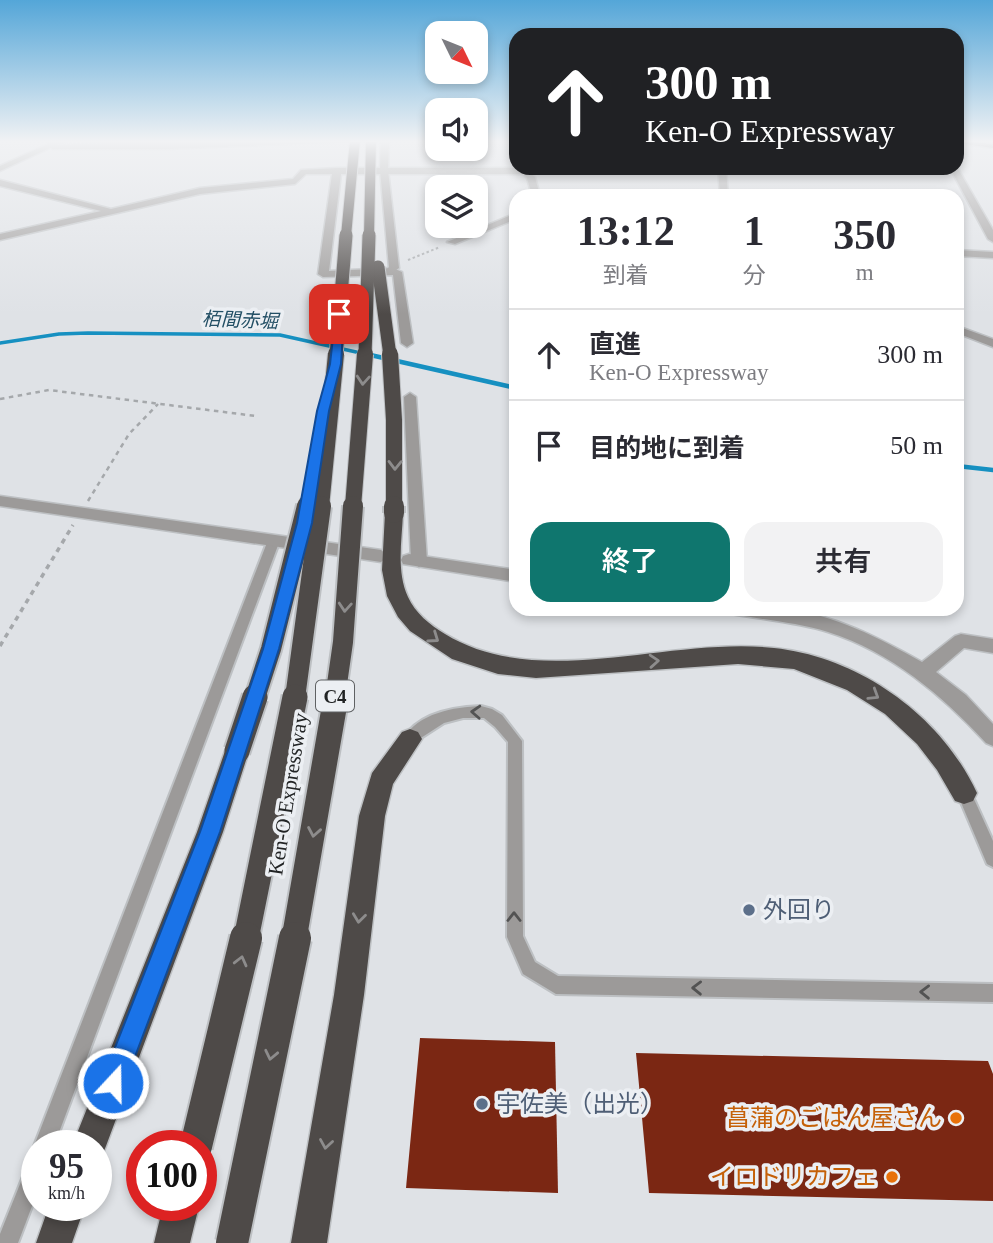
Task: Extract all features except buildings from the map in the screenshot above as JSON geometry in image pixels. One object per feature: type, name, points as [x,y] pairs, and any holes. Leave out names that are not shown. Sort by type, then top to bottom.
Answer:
[{"type":"highway","name":"Ken-O Expressway","points":[[200,1130],[249,932],[285,753],[312,583],[335,364],[343,198]]},
{"type":"highway","name":"Ken-O Expressway","points":[[232,1243],[296,932],[328,753],[344,628],[367,329],[371,198]]},
{"type":"highway","points":[[370,227],[390,346],[395,461],[393,584],[401,606],[413,622],[455,652],[488,665],[521,670],[556,670],[719,656],[761,655],[794,660],[858,685],[889,705],[915,726],[939,752],[964,793]]},
{"type":"highway","points":[[95,1130],[210,832],[271,649],[304,523],[323,411],[335,364]]},
{"type":"highway","points":[[313,1227],[347,1009],[372,816],[381,781],[410,739]]},
{"type":"highway","points":[[54,1243],[62,1221]]},
{"type":"highway","points":[[172,1243],[177,1221]]},
{"type":"street","points":[[59,198],[111,211]]},
{"type":"street","points":[[0,237],[169,198]]},
{"type":"street","points":[[333,198],[323,274],[392,266]]},
{"type":"street","points":[[386,198],[392,266],[398,274],[407,343]]},
{"type":"street","points":[[970,198],[993,239]]},
{"type":"street","points":[[452,242],[509,219]]},
{"type":"street","points":[[964,254],[993,256]]},
{"type":"street","points":[[964,332],[993,343]]},
{"type":"street","points":[[410,397],[414,561],[509,575]]},
{"type":"street","points":[[0,501],[381,556]]},
{"type":"street","points":[[784,616],[844,631],[923,672],[959,701],[993,737]]},
{"type":"street","points":[[923,672],[961,641],[993,646]]},
{"type":"lane","points":[[50,1130],[275,540]]},
{"type":"lane","points":[[410,739],[428,723],[444,715],[463,711],[487,712],[504,726],[515,741],[514,937],[529,968],[556,985],[993,993]]},
{"type":"lane","points":[[964,793],[993,859]]},
{"type":"lane","points":[[7,1243],[21,1207]]},
{"type":"path","points":[[392,266],[452,242]]},
{"type":"path","points":[[0,399],[49,390],[256,416]]},
{"type":"waterway","name":"栢間赤堀","points":[[0,343],[59,334],[88,333],[280,335],[374,356]]},
{"type":"waterway","name":"栢間赤堀","points":[[366,354],[509,386]]},
{"type":"waterway","name":"栢間赤堀","points":[[964,467],[993,470]]},
{"type":"place","name":"外回り","points":[[749,910]]},
{"type":"place","name":"宇佐美（出光）","points":[[482,1104]]},
{"type":"place","name":"菖蒲のごはん屋さん","points":[[956,1118]]},
{"type":"place","name":"イロドリカフェ","points":[[892,1177]]},
{"type":"route","points":[[113,1083],[210,832],[271,649],[304,523],[323,411],[335,364],[339,314]]}]
